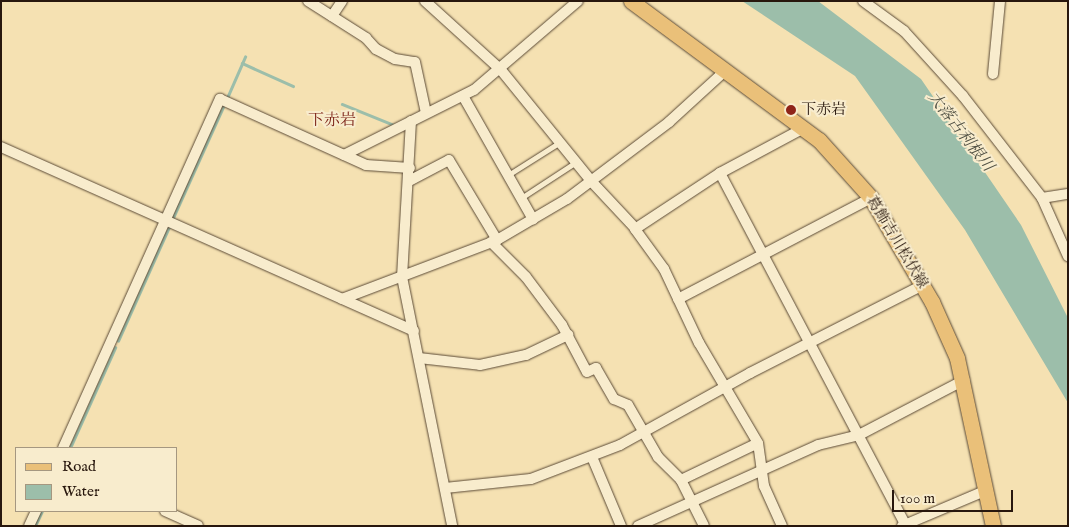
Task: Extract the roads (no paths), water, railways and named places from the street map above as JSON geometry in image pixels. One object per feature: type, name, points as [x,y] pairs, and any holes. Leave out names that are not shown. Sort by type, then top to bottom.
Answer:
[{"type":"main road","name":"葛飾吉川松伏線","points":[[631,1],[804,128],[832,151],[871,198],[923,285],[964,380],[992,526]]},
{"type":"street","points":[[308,1],[332,16],[376,49],[395,59],[415,62],[426,113]]},
{"type":"street","points":[[332,16],[342,1]]},
{"type":"street","points":[[425,1],[501,70],[592,182],[636,229],[664,269],[724,387],[758,443],[764,467],[764,486],[782,526]]},
{"type":"street","points":[[344,155],[463,96],[501,70],[578,1]]},
{"type":"street","points":[[863,1],[904,31],[937,67],[1042,198],[1068,256]]},
{"type":"street","points":[[993,74],[1000,1]]},
{"type":"street","points":[[342,299],[494,241],[533,219],[592,182],[668,122],[726,70]]},
{"type":"street","points":[[463,96],[533,219]]},
{"type":"street","points":[[63,447],[220,99],[366,165],[410,168]]},
{"type":"street","points":[[411,121],[410,168],[402,277],[452,526]]},
{"type":"street","points":[[636,229],[720,173],[804,128]]},
{"type":"street","points":[[1,147],[414,331]]},
{"type":"street","points":[[409,181],[449,160],[494,241],[526,276],[568,335],[587,372],[596,368],[614,399],[628,405],[658,457],[681,480],[704,526]]},
{"type":"street","points":[[720,173],[905,525],[985,491]]},
{"type":"street","points":[[1042,198],[1068,194]]},
{"type":"street","points":[[678,299],[764,256],[871,198]]},
{"type":"street","points":[[445,488],[531,479],[592,457],[923,285]]},
{"type":"street","points":[[419,358],[480,365],[526,355],[568,335]]},
{"type":"street","points":[[638,526],[764,467],[818,445],[859,435],[964,380]]},
{"type":"street","points":[[681,480],[758,443]]},
{"type":"street","points":[[592,457],[621,526]]},
{"type":"street","points":[[29,526],[36,512]]},
{"type":"street","points":[[166,512],[198,526]]},
{"type":"lane","points":[[507,175],[560,142]]},
{"type":"lane","points":[[521,198],[576,162]]},
{"type":"water","points":[[742,1],[818,1],[921,79],[1021,225],[1068,318],[1068,403],[965,230],[855,76]]},
{"type":"waterway","points":[[227,98],[245,57]]},
{"type":"waterway","points":[[242,63],[293,86]]},
{"type":"waterway","points":[[342,104],[394,125]]},
{"type":"waterway","points":[[172,220],[224,105]]},
{"type":"waterway","points":[[118,341],[169,227]]},
{"type":"waterway","points":[[70,447],[115,348]]},
{"type":"waterway","points":[[35,526],[42,512]]},
{"type":"place","name":"下赤岩","points":[[791,110]]},
{"type":"district","name":"下赤岩","points":[[332,121]]},
{"type":"water label","name":"大落古利根川","points":[[960,132]]}]
